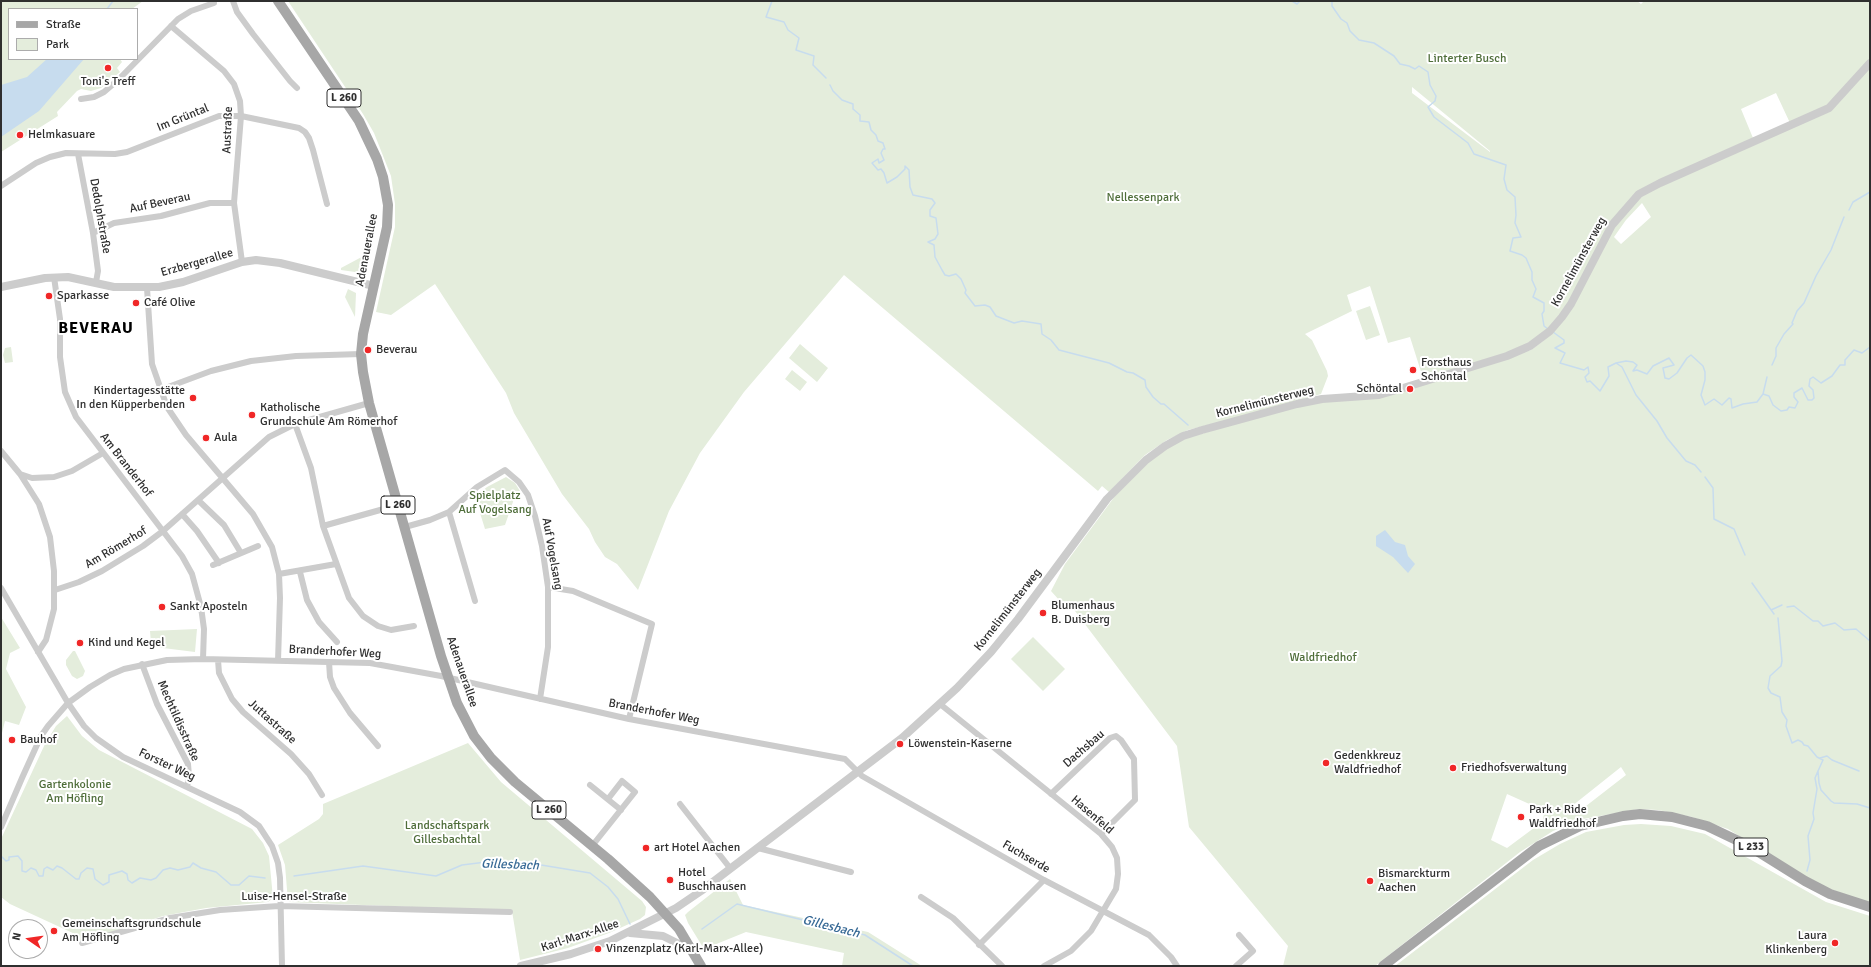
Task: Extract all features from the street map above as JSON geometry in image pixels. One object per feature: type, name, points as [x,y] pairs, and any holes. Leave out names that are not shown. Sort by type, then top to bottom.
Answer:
[{"type":"main road","name":"Adenauerallee","points":[[278,1],[359,122],[377,159],[383,177],[388,205],[388,218],[383,249],[363,334],[361,354],[364,378],[369,403],[448,678],[463,716],[474,736],[490,758],[515,782],[645,891],[666,913],[679,929],[701,966]]},
{"type":"main road","name":"L 233","points":[[1383,966],[1544,843],[1580,826],[1623,816],[1646,815],[1672,817],[1707,826],[1748,846],[1805,881],[1830,894],[1870,907]]},
{"type":"street","points":[[232,1],[237,12],[253,34],[297,88]]},
{"type":"street","points":[[138,60],[178,19],[191,11],[214,3]]},
{"type":"street","name":"Austraße","points":[[171,26],[224,71],[234,84],[240,101],[241,116],[234,203],[242,262]]},
{"type":"street","points":[[81,99],[94,97],[104,92],[138,60]]},
{"type":"street","name":"Kornelimünsterweg","points":[[666,913],[701,891],[858,772],[902,738],[940,704],[1008,633],[1107,499],[1146,460],[1165,446],[1183,436],[1297,404],[1322,399],[1378,395],[1397,390],[1508,356],[1530,346],[1543,338],[1556,325],[1571,304],[1612,225],[1639,194],[1660,182],[1829,108],[1870,63]]},
{"type":"street","name":"Im Grüntal","points":[[1,186],[36,163],[50,157],[66,153],[115,154],[127,152],[219,116],[241,116],[299,128],[305,132],[309,138],[313,150],[327,204]]},
{"type":"street","name":"Dedolphstraße","points":[[78,154],[93,233],[98,271],[96,282]]},
{"type":"street","name":"Auf Beverau","points":[[93,233],[114,223],[161,216],[210,203],[234,203]]},
{"type":"street","name":"Erzbergerallee","points":[[1,287],[54,277],[68,277],[114,287],[147,288],[183,282],[242,262],[256,260],[280,263],[374,286]]},
{"type":"street","name":"Am Branderhof","points":[[54,277],[60,319],[60,357],[65,392],[76,418],[182,556],[192,574],[201,607],[204,630],[203,659]]},
{"type":"street","points":[[147,288],[150,348],[155,375],[172,417],[223,477],[261,526],[272,547],[279,574],[280,598],[278,661]]},
{"type":"street","points":[[160,390],[211,371],[251,361],[296,356],[361,354]]},
{"type":"street","name":"Am Römerhof","points":[[55,590],[78,582],[102,571],[143,546],[163,531],[269,437],[295,424],[369,403]]},
{"type":"street","points":[[295,424],[311,468],[323,526],[348,598],[364,616],[378,626],[391,630],[414,626]]},
{"type":"street","points":[[1,451],[20,474],[39,504],[45,521],[52,554],[55,590],[51,625],[46,640],[38,652]]},
{"type":"street","points":[[20,474],[32,478],[54,477],[72,471],[103,453]]},
{"type":"street","name":"Auf Vogelsang","points":[[450,512],[477,487],[505,470],[519,482],[529,499],[542,546],[548,587],[548,647],[540,699]]},
{"type":"street","points":[[198,500],[224,525],[241,553]]},
{"type":"street","points":[[323,526],[398,505]]},
{"type":"street","points":[[404,527],[430,520],[450,512],[475,601]]},
{"type":"street","points":[[182,514],[197,531],[216,564],[258,546]]},
{"type":"street","points":[[279,574],[300,572],[336,564]]},
{"type":"street","points":[[300,572],[307,600],[318,622],[337,642]]},
{"type":"street","points":[[548,587],[573,591],[652,624],[629,719]]},
{"type":"street","name":"Forster Weg","points":[[1,588],[68,703],[84,726],[108,748],[123,757],[240,812],[258,826],[272,846],[278,863],[280,878],[279,906],[282,966]]},
{"type":"street","name":"Branderhofer Weg","points":[[1,827],[41,736],[68,703],[90,686],[110,675],[142,664],[167,660],[203,659],[370,663],[448,678],[629,719],[832,756],[848,760],[858,772]]},
{"type":"street","name":"Juttastraße","points":[[218,660],[219,673],[232,699],[243,712],[291,754],[309,774],[322,795]]},
{"type":"street","points":[[329,662],[330,677],[334,688],[350,713],[378,746]]},
{"type":"street","name":"Mechtildisstraße","points":[[142,664],[157,704],[188,764],[189,776],[187,787]]},
{"type":"street","name":"Hasenfeld","points":[[940,704],[1101,834],[1112,847],[1117,858],[1118,874],[1116,889],[1104,911],[1081,943],[1049,965]]},
{"type":"street","name":"Dachsbau","points":[[1051,794],[1110,738],[1116,736],[1121,740],[1134,759],[1135,800],[1101,834]]},
{"type":"street","name":"Fuchserde","points":[[858,772],[1044,880],[1149,936],[1171,957],[1177,966]]},
{"type":"street","points":[[592,846],[635,792],[622,781],[608,799]]},
{"type":"street","points":[[590,785],[621,810]]},
{"type":"street","points":[[680,804],[730,868]]},
{"type":"street","points":[[758,848],[851,872]]},
{"type":"street","points":[[979,944],[1044,880]]},
{"type":"street","points":[[921,897],[953,918],[1002,966]]},
{"type":"street","name":"Luise-Hensel-Straße","points":[[82,943],[170,918],[220,910],[279,906],[510,912]]},
{"type":"street","name":"Karl-Marx-Allee","points":[[521,966],[584,950],[627,933],[666,913]]},
{"type":"street","points":[[627,933],[647,933],[663,936],[694,952]]},
{"type":"street","points":[[1236,966],[1253,951],[1238,935]]},
{"type":"green space","points":[[1,1],[143,1],[133,8],[8,8],[8,60],[121,60],[122,62],[117,68],[120,72],[101,88],[91,91],[81,89],[77,91],[57,112],[58,116],[1,152]]},
{"type":"green space","points":[[288,1],[1637,1],[1641,4],[1644,1],[1870,1],[1870,58],[1836,99],[1821,109],[1790,123],[1776,93],[1741,109],[1753,138],[1824,113],[1870,66],[1870,903],[1830,889],[1806,878],[1728,829],[1692,817],[1658,810],[1639,809],[1583,819],[1553,831],[1520,852],[1375,966],[1283,966],[1288,946],[1189,827],[1177,746],[1072,607],[1068,610],[1051,591],[1065,564],[1115,496],[1147,463],[1166,449],[1184,439],[1293,407],[1320,402],[1371,398],[1531,350],[1543,341],[1541,335],[1514,351],[1423,378],[1410,337],[1388,343],[1370,286],[1347,295],[1352,311],[1305,334],[1312,340],[1327,371],[1328,376],[1321,394],[1285,405],[1188,430],[1167,440],[1145,455],[1109,492],[1102,486],[1098,491],[844,275],[744,392],[700,453],[669,511],[638,590],[617,564],[605,557],[595,542],[589,529],[562,494],[514,413],[506,393],[435,284],[391,315],[376,312],[395,227],[395,204],[391,176],[374,133]],"holes":[[[1412,87],[1490,152],[1412,93]],[[1642,203],[1651,217],[1621,244],[1614,237],[1626,220]],[[1621,767],[1626,775],[1577,813],[1572,806]],[[1507,794],[1545,811],[1542,822],[1507,848],[1491,840]]]},
{"type":"green space","points":[[371,252],[362,273],[341,270],[341,268]]},
{"type":"green space","points":[[348,289],[356,293],[355,317],[345,297]]},
{"type":"green space","points":[[1370,306],[1380,335],[1366,340],[1356,311]]},
{"type":"green space","points":[[800,344],[828,368],[817,382],[789,358]]},
{"type":"green space","points":[[11,347],[13,362],[5,363],[3,355],[5,348]]},
{"type":"green space","points":[[792,370],[807,382],[800,391],[785,379]]},
{"type":"green space","name":"Spielplatz Auf Vogelsang","points":[[506,477],[515,483],[520,491],[515,496],[505,525],[485,529],[475,497],[487,487]]},
{"type":"green space","points":[[1,617],[20,648],[10,653],[6,669],[26,707],[19,725],[5,721],[1,737]]},
{"type":"green space","points":[[197,629],[195,652],[155,647],[151,643],[150,631]]},
{"type":"green space","points":[[1033,637],[1065,669],[1043,691],[1011,659]]},
{"type":"green space","points":[[73,651],[75,651],[85,671],[83,676],[77,679],[72,676],[66,665],[66,660]]},
{"type":"green space","name":"Gartenkolonie Am Höfling","points":[[67,716],[82,736],[99,750],[252,829],[263,843],[269,856],[273,898],[268,902],[206,908],[163,916],[80,943],[77,935],[48,922],[48,919],[42,919],[10,904],[1,897],[1,839],[45,744],[56,726]]},
{"type":"green space","name":"Landschaftspark Gillesbachtal","points":[[468,743],[501,782],[642,901],[646,907],[645,915],[640,919],[609,933],[568,948],[520,960],[512,911],[288,902],[285,865],[278,845],[319,819],[323,814],[323,804]]},
{"type":"green space","points":[[1641,824],[1671,826],[1705,834],[1826,902],[1870,916],[1870,966],[1395,966],[1533,860],[1560,844],[1586,832],[1624,825]]},
{"type":"green space","points":[[730,879],[743,905],[868,932],[922,966],[842,966],[844,953],[746,932],[704,949],[688,923],[685,915]]},
{"type":"water","points":[[46,60],[83,60],[39,111],[1,137],[1,85],[27,77]]},
{"type":"water","points":[[1385,530],[1395,542],[1405,545],[1408,556],[1415,564],[1408,573],[1393,557],[1376,546],[1376,536]]},
{"type":"waterway","points":[[108,8],[113,1]]},
{"type":"waterway","points":[[772,1],[766,17],[784,22],[788,30],[799,38],[796,50],[814,56],[813,65],[826,78]]},
{"type":"waterway","points":[[1292,1],[1297,4],[1300,1]]},
{"type":"waterway","points":[[1332,1],[1332,6],[1341,19],[1347,23],[1350,31],[1359,40],[1374,43],[1394,56],[1400,64],[1415,69],[1419,66],[1428,72],[1430,85],[1436,96],[1435,101],[1428,107],[1434,117],[1468,143],[1474,154],[1506,165],[1504,179],[1507,190],[1515,197],[1515,223],[1521,237],[1513,238],[1510,251],[1526,258],[1532,272],[1532,280],[1536,289],[1533,297],[1544,303],[1544,311],[1542,314],[1544,326],[1548,329]]},
{"type":"waterway","points":[[830,85],[833,91],[842,100],[853,104],[853,109],[860,115],[860,121],[869,122],[871,130],[876,135],[878,141],[883,143],[885,149],[883,149],[881,153],[884,160],[879,163],[878,159],[872,163],[878,170],[881,169],[887,183],[897,177],[905,169],[905,166],[909,170],[910,187],[913,195],[932,199],[935,203],[930,210],[930,216],[936,218],[938,234],[935,239],[928,242],[934,245],[935,257],[945,275],[949,276],[956,274],[961,279],[966,290],[965,293],[975,306],[985,305],[990,307],[996,316],[1014,323],[1022,321],[1041,324],[1042,334],[1051,340],[1059,350],[1109,363],[1127,372],[1133,373],[1145,380],[1146,387],[1153,397],[1161,404],[1164,404],[1188,425]]},
{"type":"waterway","points":[[1849,210],[1853,202],[1870,192]]},
{"type":"waterway","points":[[1772,365],[1776,356],[1776,348],[1784,334],[1793,324],[1792,323],[1797,311],[1804,303],[1816,276],[1831,250],[1844,217]]},
{"type":"waterway","points":[[1553,332],[1564,340],[1564,343],[1555,348],[1565,353],[1560,363],[1584,370],[1588,367],[1589,373],[1585,377],[1587,382],[1590,381],[1600,391],[1609,376],[1608,367],[1616,363],[1626,361],[1633,362],[1637,365],[1633,371],[1637,370],[1647,374],[1653,366],[1669,358],[1674,365],[1663,368],[1665,378],[1669,379],[1677,373],[1687,358],[1691,355],[1703,366],[1705,372],[1705,380],[1701,395],[1705,405],[1714,399],[1722,405],[1729,398],[1731,399],[1732,408],[1743,404],[1757,402],[1763,394],[1769,396],[1773,405],[1781,411],[1787,410],[1789,407],[1795,408],[1798,402],[1794,397],[1794,393],[1802,388],[1808,400],[1812,400],[1814,398],[1813,390],[1809,386],[1810,379],[1813,377],[1821,383],[1832,376],[1840,365],[1845,365],[1845,360],[1854,350],[1862,353],[1870,347]]},
{"type":"waterway","points":[[1616,363],[1622,367],[1636,395],[1657,421],[1667,438],[1686,461],[1695,465],[1701,472]]},
{"type":"waterway","points":[[1763,394],[1767,377]]},
{"type":"waterway","points":[[1705,477],[1713,488],[1714,519],[1734,529],[1745,555]]},
{"type":"waterway","points":[[1752,583],[1774,614]]},
{"type":"waterway","points":[[1771,610],[1782,605]]},
{"type":"waterway","points":[[1787,607],[1794,606],[1813,621],[1818,621],[1823,626],[1835,623],[1844,630],[1856,629],[1870,641]]},
{"type":"waterway","points":[[1778,618],[1782,661],[1781,666],[1770,676],[1768,688],[1771,693],[1780,697],[1782,712],[1787,720],[1786,726],[1792,743],[1798,740],[1802,742],[1804,745],[1808,746],[1817,757],[1823,760],[1818,771],[1819,783],[1821,790],[1831,801],[1834,803],[1857,804],[1870,808]]},
{"type":"waterway","points":[[1820,758],[1827,756],[1832,760],[1859,771]]},
{"type":"waterway","points":[[1807,871],[1810,860],[1808,836],[1814,819],[1813,813],[1817,789],[1815,778],[1818,771]]},
{"type":"waterway","name":"Gillesbach","points":[[1,856],[6,861],[9,860],[9,857],[18,856],[22,861],[22,871],[26,872],[31,868],[36,870],[39,876],[43,876],[44,869],[47,867],[53,870],[57,866],[76,879],[79,879],[81,873],[87,868],[93,869],[95,879],[103,885],[109,882],[109,875],[122,871],[127,874],[128,880],[132,883],[140,878],[151,880],[156,878],[163,870],[170,868],[178,870],[190,867],[193,863],[201,868],[216,872],[231,885],[239,885],[249,876],[265,878]]},
{"type":"waterway","name":"Gillesbach","points":[[294,876],[363,866],[436,876],[462,865],[486,862],[535,864],[590,873],[608,887],[618,899],[630,924]]},
{"type":"waterway","name":"Gillesbach","points":[[702,929],[737,904],[865,935],[913,966]]},
{"type":"place","name":"Toni's Treff","points":[[108,68]]},
{"type":"place","name":"Helmkasuare","points":[[20,135]]},
{"type":"place","name":"Sparkasse","points":[[49,296]]},
{"type":"place","name":"Café Olive","points":[[136,303]]},
{"type":"place","name":"Beverau","points":[[368,350]]},
{"type":"place","name":"Forsthaus Schöntal","points":[[1413,370]]},
{"type":"place","name":"Schöntal","points":[[1410,389]]},
{"type":"place","name":"Kindertagesstätte In den Küpperbenden","points":[[193,398]]},
{"type":"place","name":"Katholische Grundschule Am Römerhof","points":[[252,415]]},
{"type":"place","name":"Aula","points":[[206,438]]},
{"type":"place","name":"Sankt Aposteln","points":[[162,607]]},
{"type":"place","name":"Blumenhaus B. Duisberg","points":[[1043,613]]},
{"type":"place","name":"Kind und Kegel","points":[[80,643]]},
{"type":"place","name":"Bauhof","points":[[12,740]]},
{"type":"place","name":"Löwenstein-Kaserne","points":[[900,744]]},
{"type":"place","name":"Gedenkkreuz Waldfriedhof","points":[[1326,763]]},
{"type":"place","name":"Friedhofsverwaltung","points":[[1453,768]]},
{"type":"place","name":"Park + Ride Waldfriedhof","points":[[1521,817]]},
{"type":"place","name":"art Hotel Aachen","points":[[646,848]]},
{"type":"place","name":"Hotel Buschhausen","points":[[670,880]]},
{"type":"place","name":"Bismarckturm Aachen","points":[[1370,881]]},
{"type":"place","name":"Gemeinschaftsgrundschule Am Höfling","points":[[54,931]]},
{"type":"place","name":"Laura Klinkenberg","points":[[1835,943]]},
{"type":"place","name":"Vinzenzplatz (Karl-Marx-Allee)","points":[[598,949]]},
{"type":"district","name":"BEVERAU","points":[[96,329]]},
{"type":"park label","name":"Linterter Busch","points":[[1467,59]]},
{"type":"park label","name":"Nellessenpark","points":[[1143,198]]},
{"type":"park label","name":"Waldfriedhof","points":[[1323,658]]}]
